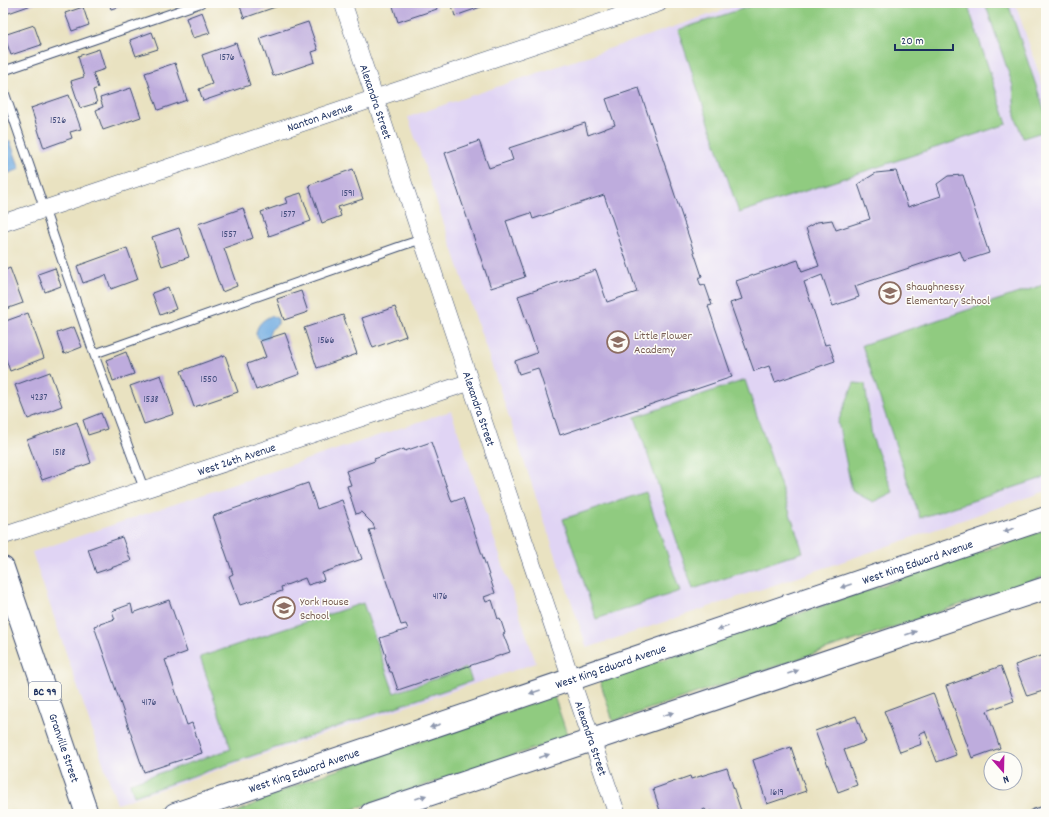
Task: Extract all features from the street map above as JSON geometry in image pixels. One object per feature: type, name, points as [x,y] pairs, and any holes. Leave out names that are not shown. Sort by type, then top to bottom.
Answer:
[{"type":"main road","name":"West King Edward Avenue","points":[[175,814],[1046,518]]},
{"type":"main road","name":"Granville Street","points":[[3,568],[87,814]]},
{"type":"main road","points":[[371,814],[1046,588]]},
{"type":"street","name":"Alexandra Street","points":[[343,3],[617,814]]},
{"type":"street","name":"Nanton Avenue","points":[[3,223],[659,3]]},
{"type":"street","name":"West 26th Avenue","points":[[3,536],[470,382]]},
{"type":"lane","points":[[3,71],[201,3]]},
{"type":"lane","points":[[3,88],[94,354],[144,489]]},
{"type":"lane","points":[[94,354],[423,239]]},
{"type":"lane","points":[[1033,814],[1046,810]]},
{"type":"shaded area","points":[[744,3],[1015,3],[1046,94],[1046,491],[587,648],[408,117]]},
{"type":"shaded area","name":"York House School","points":[[451,411],[536,663],[117,804],[32,552]]},
{"type":"green space","points":[[760,3],[967,3],[1007,124],[739,213],[678,30]]},
{"type":"green space","points":[[985,3],[1008,3],[1046,115],[1046,128],[1042,132],[1023,138],[1015,116],[1013,86]]},
{"type":"green space","points":[[1046,284],[1046,477],[920,518],[862,345]]},
{"type":"green space","points":[[745,380],[803,552],[693,589],[635,417]]},
{"type":"green space","points":[[854,383],[865,384],[872,437],[893,492],[873,502],[852,491],[838,422]]},
{"type":"green space","points":[[646,492],[680,591],[596,619],[563,519]]},
{"type":"green space","points":[[1046,530],[1046,576],[613,721],[600,681]]},
{"type":"green space","points":[[363,603],[394,693],[467,668],[472,681],[134,796],[130,783],[231,749],[200,657]]},
{"type":"green space","points":[[554,696],[568,737],[339,814],[233,814],[311,779]]},
{"type":"water","points":[[3,141],[10,141],[20,169],[4,175]]},
{"type":"water","points":[[271,316],[278,319],[278,324],[270,331],[266,340],[263,341],[258,338],[256,334],[259,325]]},
{"type":"building","points":[[3,3],[37,3],[3,15]]},
{"type":"building","points":[[109,3],[123,3],[124,5],[111,9]]},
{"type":"building","points":[[239,3],[277,3],[278,6],[244,18]]},
{"type":"building","points":[[392,3],[435,3],[437,9],[398,22]]},
{"type":"building","points":[[451,3],[492,3],[455,16]]},
{"type":"building","points":[[83,7],[89,25],[72,31],[65,13]]},
{"type":"building","points":[[202,12],[210,33],[193,38],[186,18]]},
{"type":"building","points":[[308,22],[318,50],[312,52],[315,62],[273,76],[260,38]]},
{"type":"building","points":[[34,25],[41,45],[11,55],[4,35]]},
{"type":"building","points":[[152,32],[158,49],[136,56],[130,40]]},
{"type":"building","points":[[236,43],[250,85],[203,101],[199,89],[212,84],[202,55]]},
{"type":"building","points":[[99,49],[105,69],[93,73],[98,88],[93,90],[97,103],[80,108],[71,81],[84,77],[78,56]]},
{"type":"building","points":[[175,63],[187,100],[158,110],[145,73]]},
{"type":"building","points":[[131,88],[141,117],[103,130],[96,110],[103,107],[100,98]]},
{"type":"building","points":[[639,88],[702,276],[698,278],[701,286],[705,285],[712,305],[708,306],[732,377],[560,435],[538,368],[519,374],[515,361],[537,353],[518,296],[596,270],[607,302],[637,292],[604,195],[533,219],[531,213],[506,221],[525,277],[491,288],[445,153],[479,141],[489,168],[513,160],[509,148],[585,123],[588,135],[615,125],[606,99]]},
{"type":"building","points":[[69,95],[81,129],[70,132],[72,138],[44,148],[31,108]]},
{"type":"building","points":[[353,169],[363,199],[338,207],[341,216],[322,223],[309,185]]},
{"type":"building","points":[[896,171],[908,207],[941,196],[937,184],[948,176],[963,175],[989,253],[964,261],[960,251],[855,286],[859,297],[833,306],[822,275],[804,282],[825,345],[829,344],[835,361],[775,382],[769,366],[754,371],[730,303],[742,299],[736,281],[798,260],[802,272],[819,266],[806,228],[817,222],[832,220],[836,230],[870,219],[858,184],[876,173]]},
{"type":"building","points":[[301,193],[311,221],[269,236],[261,212],[287,203],[285,198]]},
{"type":"building","points":[[243,208],[253,238],[224,248],[237,286],[222,292],[198,224]]},
{"type":"building","points":[[179,228],[189,257],[162,266],[152,237]]},
{"type":"building","points":[[127,248],[138,279],[111,289],[106,275],[83,283],[77,266]]},
{"type":"building","points":[[10,268],[23,303],[3,310],[3,271]]},
{"type":"building","points":[[55,268],[61,286],[45,292],[38,274]]},
{"type":"building","points":[[168,287],[176,309],[160,315],[152,293]]},
{"type":"building","points":[[301,291],[308,312],[284,320],[277,299]]},
{"type":"building","points":[[395,307],[406,336],[373,348],[362,318]]},
{"type":"building","points":[[28,313],[44,358],[10,371],[3,351],[3,322]]},
{"type":"building","points":[[343,315],[357,354],[317,368],[304,328]]},
{"type":"building","points":[[74,327],[82,347],[64,354],[57,333]]},
{"type":"building","points":[[285,333],[300,374],[256,390],[247,364],[266,357],[260,341]]},
{"type":"building","points":[[126,352],[134,374],[113,381],[106,360]]},
{"type":"building","points":[[225,355],[238,392],[194,407],[181,371]]},
{"type":"building","points":[[50,372],[62,406],[28,419],[15,385]]},
{"type":"building","points":[[161,375],[174,414],[144,424],[130,386]]},
{"type":"building","points":[[101,413],[107,429],[88,435],[83,420]]},
{"type":"building","points":[[77,422],[91,463],[42,480],[27,440]]},
{"type":"building","name":"York House School","points":[[431,442],[452,502],[463,498],[495,593],[484,597],[486,602],[492,600],[498,619],[500,618],[505,633],[503,634],[510,652],[398,690],[392,672],[390,672],[380,638],[408,629],[406,624],[401,625],[369,530],[375,529],[373,524],[361,512],[356,514],[347,486],[351,485],[346,471],[375,461],[374,459]]},
{"type":"building","points":[[308,483],[317,509],[342,500],[362,559],[322,573],[324,580],[308,585],[305,578],[281,587],[282,591],[240,605],[229,576],[233,574],[213,516]]},
{"type":"building","points":[[122,537],[131,561],[96,573],[88,549]]},
{"type":"building","points":[[169,600],[187,652],[165,660],[187,725],[192,723],[202,753],[144,772],[94,626],[115,619],[112,611],[131,604],[133,613]]},
{"type":"building","points":[[1046,654],[1046,690],[1027,696],[1015,665]]},
{"type":"building","points":[[1001,666],[1014,701],[987,711],[1000,748],[992,751],[983,751],[983,754],[972,758],[946,686]]},
{"type":"building","points":[[933,693],[956,755],[937,762],[925,731],[919,734],[922,744],[900,752],[884,711]]},
{"type":"building","points":[[856,716],[866,742],[844,750],[857,785],[838,792],[815,731]]},
{"type":"building","points":[[791,747],[806,791],[767,804],[753,760]]},
{"type":"building","points":[[727,768],[742,814],[712,814],[711,811],[707,812],[705,809],[690,814],[661,814],[653,789],[690,776],[691,779]]},
{"type":"place","name":"Shaughnessy Elementary School","points":[[890,293]]},
{"type":"place","name":"Little Flower Academy","points":[[618,342]]},
{"type":"place","name":"York House School","points":[[284,608]]}]
